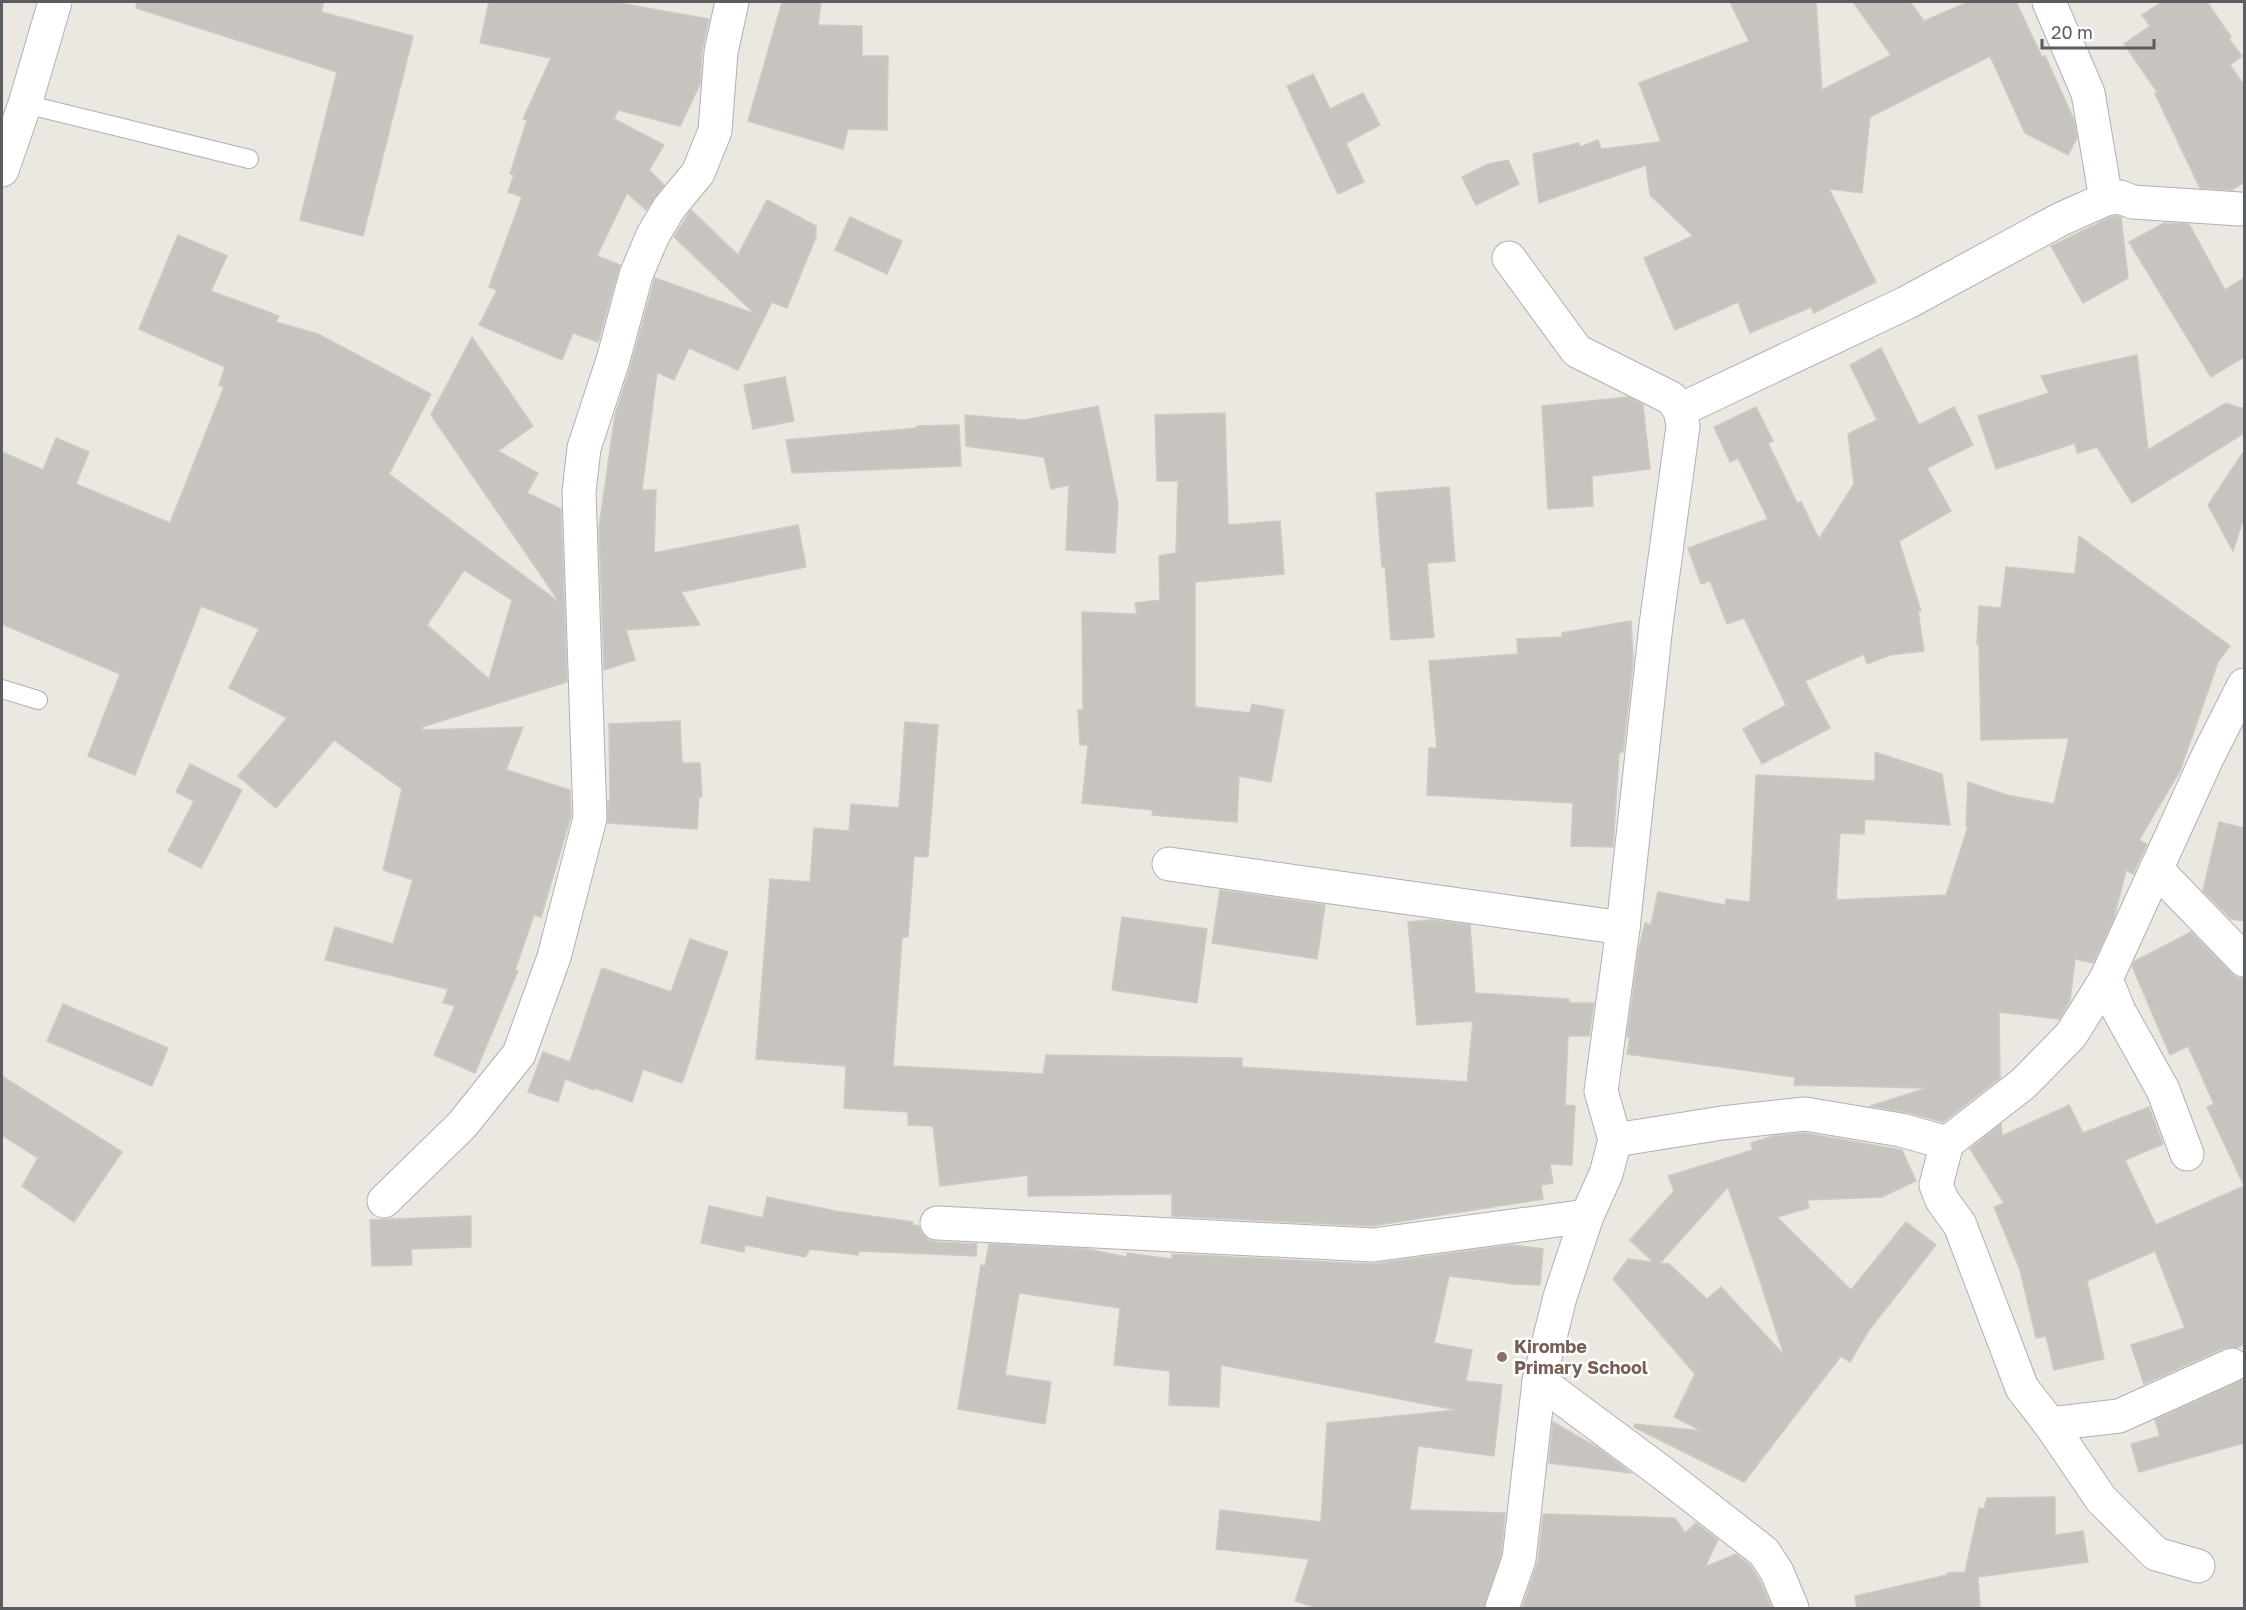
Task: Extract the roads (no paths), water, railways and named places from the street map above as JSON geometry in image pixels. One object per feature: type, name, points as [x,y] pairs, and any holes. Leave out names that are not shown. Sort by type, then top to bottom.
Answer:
[{"type":"street","points":[[2,170],[25,104],[55,2]]},
{"type":"street","points":[[384,1201],[462,1125],[519,1054],[554,957],[590,818],[579,492],[584,448],[613,360],[636,275],[652,235],[669,208],[698,173],[715,131],[721,52],[732,2]]},
{"type":"street","points":[[2049,2],[2088,93],[2106,199]]},
{"type":"street","points":[[1680,410],[1906,303],[2061,219],[2106,199],[2120,197],[2133,202],[2240,209]]},
{"type":"street","points":[[1502,1608],[1519,1559],[1539,1381],[1560,1297],[1587,1216],[1606,1174],[1615,1140],[1601,1091],[1623,928],[1656,625],[1683,426],[1680,410],[1671,399],[1577,351],[1509,258]]},
{"type":"street","points":[[2198,1566],[2156,1554],[2101,1498],[2022,1388],[1960,1224],[1942,1200],[1936,1185],[1947,1143],[2024,1083],[2071,1035],[2106,979],[2208,756],[2244,685]]},
{"type":"street","points":[[1169,864],[1623,928]]},
{"type":"street","points":[[2156,870],[2235,947],[2244,960]]},
{"type":"street","points":[[2106,979],[2119,1011],[2163,1090],[2187,1154]]},
{"type":"street","points":[[1615,1140],[1722,1123],[1805,1114],[1901,1130],[1947,1143]]},
{"type":"street","points":[[937,1223],[1373,1245],[1587,1216]]},
{"type":"street","points":[[2050,1424],[2120,1416],[2232,1365]]},
{"type":"street","points":[[1539,1381],[1764,1552],[1777,1572],[1792,1608]]},
{"type":"lane","points":[[25,104],[249,159]]},
{"type":"lane","points":[[2,689],[38,700]]},
{"type":"place","name":"Kirombe Primary School","points":[[1502,1357]]}]
